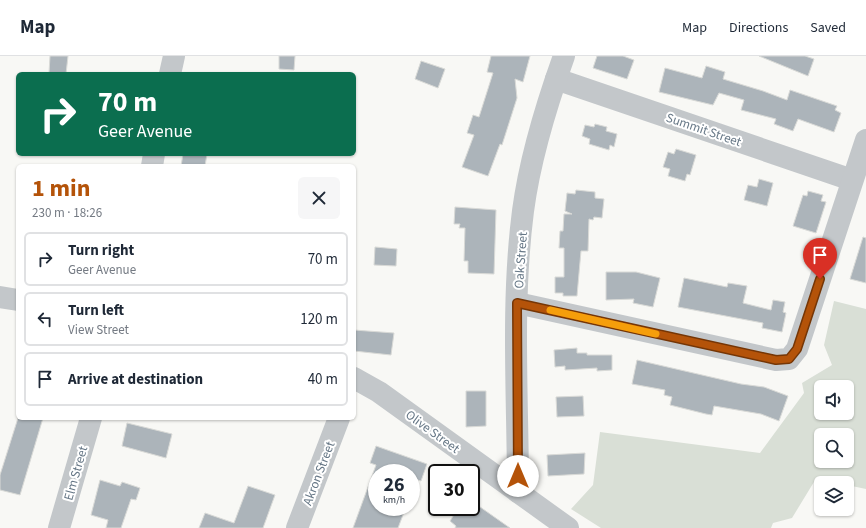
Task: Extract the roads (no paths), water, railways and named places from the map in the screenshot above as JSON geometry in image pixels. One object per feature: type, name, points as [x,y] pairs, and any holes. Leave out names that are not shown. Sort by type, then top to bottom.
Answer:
[{"type":"street","points":[[170,72],[174,56]]},
{"type":"street","name":"Oak Street","points":[[518,492],[517,303],[519,253],[524,210],[541,126],[564,56]]},
{"type":"street","name":"Summit Street","points":[[556,79],[852,180]]},
{"type":"street","points":[[517,303],[776,360],[789,359],[797,349],[866,140]]},
{"type":"street","points":[[0,297],[16,300]]},
{"type":"street","name":"Olive Street","points":[[356,379],[379,392],[568,528]]},
{"type":"street","name":"Elm Street","points":[[59,528],[90,420]]},
{"type":"street","name":"Akron Street","points":[[297,528],[338,420]]}]
